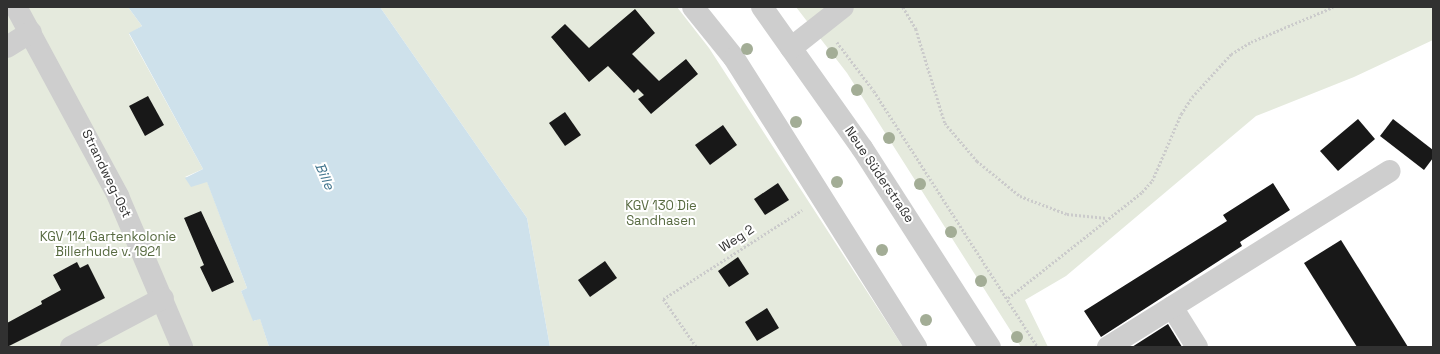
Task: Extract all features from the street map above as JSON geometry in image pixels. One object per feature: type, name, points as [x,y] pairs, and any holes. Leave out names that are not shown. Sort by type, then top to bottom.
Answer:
[{"type":"street","name":"Strandweg-Ost","points":[[16,7],[31,32],[115,189],[182,347]]},
{"type":"street","points":[[693,7],[734,58],[823,197],[916,347]]},
{"type":"street","name":"Neue Süderstraße","points":[[762,7],[862,148],[990,347]]},
{"type":"street","points":[[791,48],[843,7]]},
{"type":"street","points":[[7,47],[31,32]]},
{"type":"street","points":[[1108,347],[1390,171]]},
{"type":"street","points":[[71,347],[162,298]]},
{"type":"street","points":[[1172,307],[1197,347]]},
{"type":"path","points":[[903,7],[916,29],[945,123],[977,161],[1020,196],[1067,214],[1107,218]]},
{"type":"path","points":[[1008,298],[1107,218],[1131,203],[1152,181],[1181,114],[1206,79],[1231,54],[1258,39],[1333,7]]},
{"type":"path","points":[[823,23],[874,91],[1038,347]]},
{"type":"path","name":"Weg 2","points":[[696,347],[663,299],[823,197]]},
{"type":"green space","name":"KGV 114 Gartenkolonie Billerhude v. 1921","points":[[7,7],[128,7],[142,26],[129,34],[203,169],[185,177],[207,181],[247,288],[241,291],[254,321],[260,318],[269,347],[7,347]]},
{"type":"green space","name":"KGV 130 Die Sandhasen","points":[[380,7],[677,7],[709,48],[903,347],[550,347],[527,218]]},
{"type":"green space","points":[[796,7],[1433,7],[1433,40],[1354,77],[1256,116],[1066,276],[1025,300],[1048,347],[1021,347],[847,73]]},
{"type":"water","name":"Bille","points":[[128,7],[380,7],[527,218],[550,347],[269,347],[260,319],[253,321],[241,291],[247,288],[207,182],[191,187],[185,178],[203,169],[129,33],[142,26]]},
{"type":"building","points":[[635,9],[655,33],[632,54],[659,81],[686,59],[698,74],[651,114],[638,99],[644,95],[638,89],[634,93],[608,66],[589,82],[551,37],[565,24],[589,48]]},
{"type":"building","points":[[148,96],[164,125],[145,136],[129,106]]},
{"type":"building","points":[[565,112],[581,135],[565,146],[549,123]]},
{"type":"building","points":[[1358,119],[1375,139],[1338,171],[1320,151]]},
{"type":"building","points":[[1393,119],[1433,150],[1433,158],[1424,170],[1380,136]]},
{"type":"building","points":[[723,125],[737,145],[710,165],[695,145]]},
{"type":"building","points":[[778,183],[789,200],[765,215],[754,199]]},
{"type":"building","points":[[1273,183],[1290,210],[1240,242],[1242,246],[1101,337],[1084,311],[1227,221],[1223,215]]},
{"type":"building","points":[[201,211],[234,282],[212,292],[200,267],[204,265],[184,218]]},
{"type":"building","points":[[1341,240],[1408,347],[1357,347],[1304,263]]},
{"type":"building","points":[[738,257],[749,274],[729,287],[718,271]]},
{"type":"building","points":[[605,261],[617,278],[590,297],[578,280]]},
{"type":"building","points":[[77,262],[80,268],[88,264],[105,298],[7,347],[7,323],[42,304],[41,301],[61,290],[53,275]]},
{"type":"building","points":[[767,308],[779,328],[757,341],[745,322]]},
{"type":"building","points":[[1168,324],[1182,347],[1132,347]]}]
